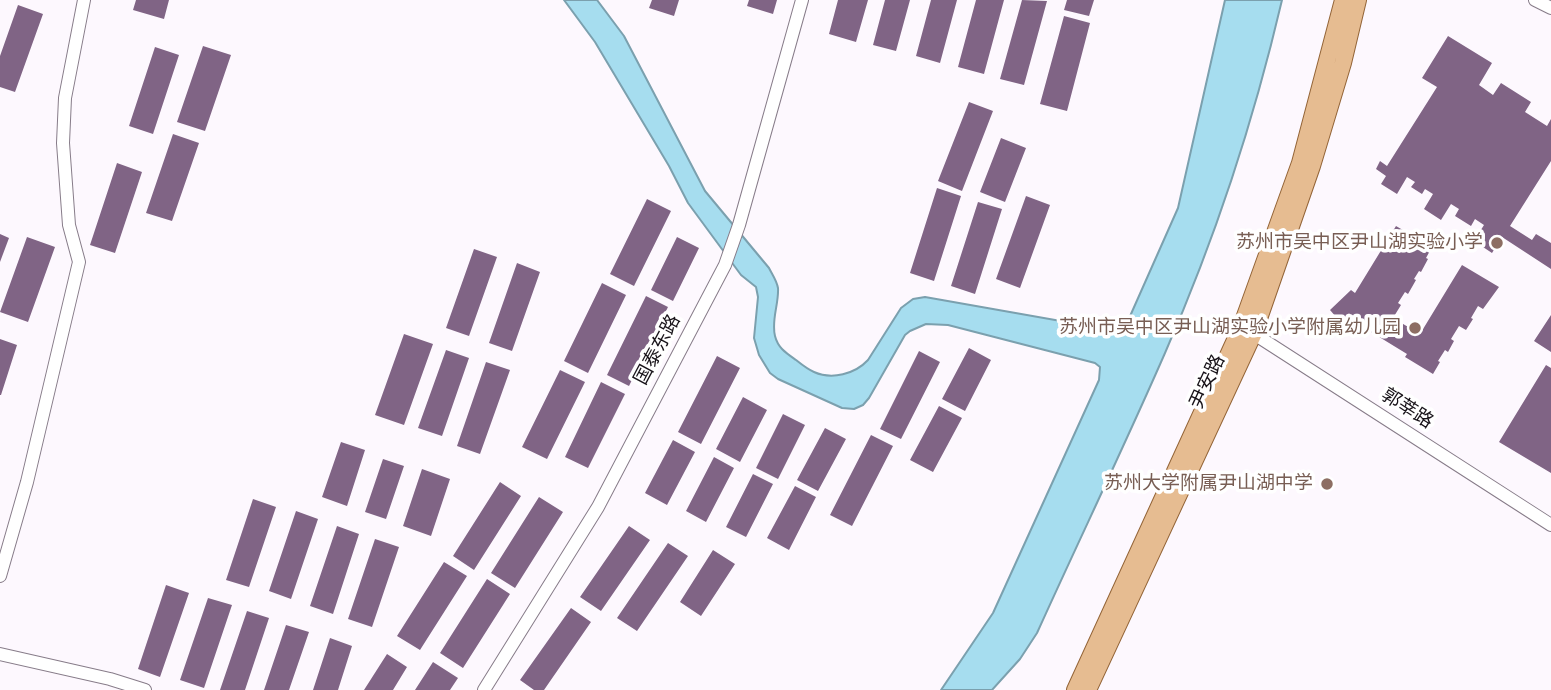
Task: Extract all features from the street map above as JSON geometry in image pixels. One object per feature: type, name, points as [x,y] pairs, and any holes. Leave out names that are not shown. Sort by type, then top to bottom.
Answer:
[{"type":"main road","name":"尹安路","points":[[1075,690],[1248,330],[1300,163],[1343,0]]},
{"type":"main road","name":"尹安路","points":[[1088,690],[1248,330],[1312,166],[1343,63],[1358,0]]},
{"type":"street","points":[[0,576],[27,482],[79,261],[69,225],[63,143],[65,99],[84,0]]},
{"type":"street","name":"国泰东路","points":[[484,690],[598,506],[725,265],[739,225],[802,0]]},
{"type":"street","points":[[1535,0],[1551,8]]},
{"type":"street","name":"郭莘路","points":[[1248,330],[1551,526]]},
{"type":"street","points":[[0,654],[110,679],[145,690]]},
{"type":"water","points":[[564,0],[597,0],[624,36],[705,191],[769,268],[777,285],[774,330],[778,344],[814,372],[836,375],[863,365],[901,308],[913,299],[925,297],[1123,332],[1178,208],[1225,0],[1282,0],[1232,179],[1165,353],[1037,633],[1020,659],[992,690],[941,690],[993,613],[1099,380],[1100,367],[1095,363],[948,325],[926,324],[905,335],[869,398],[854,409],[842,408],[778,379],[770,373],[759,355],[754,338],[758,297],[756,287],[741,275],[688,203],[595,42]]},
{"type":"building","points":[[136,0],[169,0],[164,19],[133,10]]},
{"type":"building","points":[[652,0],[679,0],[674,16],[649,8]]},
{"type":"building","points":[[749,0],[777,0],[773,14],[747,6]]},
{"type":"building","points":[[838,0],[868,0],[856,42],[829,34]]},
{"type":"building","points":[[885,0],[910,0],[896,51],[873,45]]},
{"type":"building","points":[[931,0],[957,0],[940,63],[916,56]]},
{"type":"building","points":[[976,0],[1004,0],[984,74],[958,67]]},
{"type":"building","points":[[1022,0],[1047,1],[1024,85],[1000,79]]},
{"type":"building","points":[[1067,0],[1094,0],[1089,16],[1064,10]]},
{"type":"building","points":[[18,5],[43,14],[15,92],[0,87],[0,56]]},
{"type":"building","points":[[1064,16],[1090,23],[1067,111],[1040,104]]},
{"type":"building","points":[[1448,36],[1492,63],[1479,85],[1493,95],[1501,83],[1531,102],[1525,112],[1547,126],[1551,119],[1551,161],[1510,226],[1532,240],[1536,234],[1551,243],[1551,269],[1502,237],[1492,253],[1474,241],[1484,225],[1475,219],[1471,226],[1455,216],[1459,209],[1451,204],[1441,220],[1424,209],[1433,194],[1425,189],[1422,194],[1411,187],[1415,182],[1407,177],[1397,194],[1381,184],[1386,176],[1376,169],[1380,161],[1387,166],[1437,87],[1422,78]]},
{"type":"building","points":[[203,46],[231,55],[205,131],[177,122]]},
{"type":"building","points":[[155,47],[179,55],[153,134],[129,126]]},
{"type":"building","points":[[969,102],[993,111],[962,191],[938,181]]},
{"type":"building","points":[[173,134],[199,143],[172,221],[146,213]]},
{"type":"building","points":[[1001,138],[1026,148],[1005,202],[980,192]]},
{"type":"building","points":[[117,163],[142,172],[115,253],[90,245]]},
{"type":"building","points":[[937,188],[961,196],[934,281],[910,273]]},
{"type":"building","points":[[1026,196],[1050,205],[1020,288],[996,279]]},
{"type":"building","points":[[647,199],[671,211],[634,286],[610,274]]},
{"type":"building","points":[[978,202],[1002,209],[975,294],[951,286]]},
{"type":"building","points":[[1396,226],[1432,247],[1408,294],[1405,292],[1398,303],[1401,305],[1393,318],[1420,334],[1462,265],[1499,287],[1483,309],[1478,306],[1466,330],[1459,326],[1451,339],[1454,341],[1448,352],[1445,350],[1438,361],[1440,362],[1433,374],[1405,357],[1407,354],[1358,324],[1349,332],[1330,310],[1351,290],[1355,293]]},
{"type":"building","points":[[0,234],[9,238],[0,262]]},
{"type":"building","points":[[27,237],[55,247],[28,322],[0,312]]},
{"type":"building","points":[[677,237],[699,248],[673,301],[651,290]]},
{"type":"building","points":[[474,249],[497,257],[469,336],[446,328]]},
{"type":"building","points":[[517,263],[540,272],[512,351],[489,343]]},
{"type":"building","points":[[602,283],[626,295],[588,373],[564,361]]},
{"type":"building","points":[[646,296],[668,307],[629,386],[607,375]]},
{"type":"building","points":[[1551,315],[1551,352],[1534,341]]},
{"type":"building","points":[[404,334],[433,344],[404,425],[375,415]]},
{"type":"building","points":[[0,339],[17,345],[1,395],[0,395]]},
{"type":"building","points":[[969,348],[991,360],[965,411],[942,399]]},
{"type":"building","points":[[446,350],[469,358],[442,436],[418,428]]},
{"type":"building","points":[[919,351],[940,362],[901,439],[880,429]]},
{"type":"building","points":[[717,356],[740,368],[701,444],[678,432]]},
{"type":"building","points":[[486,362],[510,370],[480,454],[457,446]]},
{"type":"building","points":[[1546,365],[1551,368],[1551,473],[1499,442]]},
{"type":"building","points":[[560,370],[585,382],[547,459],[522,447]]},
{"type":"building","points":[[601,382],[625,394],[588,468],[565,457]]},
{"type":"building","points":[[743,397],[767,410],[740,462],[716,449]]},
{"type":"building","points":[[939,406],[962,418],[933,472],[910,460]]},
{"type":"building","points":[[783,414],[805,425],[778,479],[756,468]]},
{"type":"building","points":[[825,428],[846,439],[818,491],[797,480]]},
{"type":"building","points":[[871,435],[893,446],[852,526],[830,515]]},
{"type":"building","points":[[673,440],[695,452],[667,505],[645,493]]},
{"type":"building","points":[[341,442],[365,450],[347,506],[322,497]]},
{"type":"building","points":[[714,457],[734,468],[706,522],[686,511]]},
{"type":"building","points":[[383,459],[404,466],[386,519],[365,512]]},
{"type":"building","points":[[422,469],[450,479],[431,536],[403,526]]},
{"type":"building","points":[[753,474],[773,484],[746,537],[726,527]]},
{"type":"building","points":[[500,482],[521,496],[474,570],[453,556]]},
{"type":"building","points":[[795,486],[816,497],[789,550],[767,538]]},
{"type":"building","points":[[539,497],[563,512],[515,588],[491,573]]},
{"type":"building","points":[[253,499],[276,507],[249,587],[226,580]]},
{"type":"building","points":[[296,511],[318,519],[291,599],[269,591]]},
{"type":"building","points":[[337,526],[359,534],[333,614],[310,606]]},
{"type":"building","points":[[629,526],[650,540],[601,611],[580,597]]},
{"type":"building","points":[[375,539],[399,547],[372,627],[348,619]]},
{"type":"building","points":[[668,543],[688,556],[637,631],[617,618]]},
{"type":"building","points":[[713,550],[735,564],[701,616],[680,602]]},
{"type":"building","points":[[444,562],[467,576],[420,650],[397,636]]},
{"type":"building","points":[[487,579],[510,594],[463,668],[440,653]]},
{"type":"building","points":[[166,585],[189,593],[160,677],[138,669]]},
{"type":"building","points":[[208,598],[232,605],[204,688],[180,680]]},
{"type":"building","points":[[571,608],[591,622],[544,690],[534,690],[520,680]]},
{"type":"building","points":[[247,611],[269,618],[245,690],[220,690]]},
{"type":"building","points":[[286,625],[309,632],[289,690],[264,690]]},
{"type":"building","points":[[330,638],[352,646],[338,690],[313,690]]},
{"type":"building","points":[[387,654],[407,667],[393,690],[364,690]]},
{"type":"building","points":[[433,662],[458,678],[450,690],[415,690]]},
{"type":"place","name":"苏州市吴中区尹山湖实验小学","points":[[1497,243]]},
{"type":"place","name":"苏州市吴中区尹山湖实验小学附属幼儿园","points":[[1415,328]]},
{"type":"place","name":"苏州大学附属尹山湖中学","points":[[1327,484]]}]
